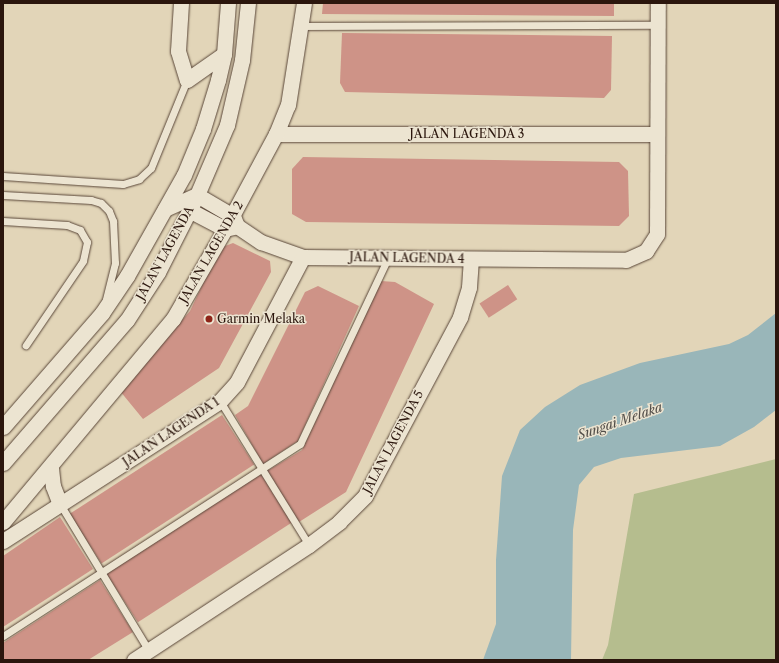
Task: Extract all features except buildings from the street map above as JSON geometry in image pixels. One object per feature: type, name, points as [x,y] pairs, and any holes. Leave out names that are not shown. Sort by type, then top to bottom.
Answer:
[{"type":"street","points":[[181,3],[178,51],[187,80],[224,54]]},
{"type":"street","name":"JALAN LAGENDA","points":[[3,427],[102,313],[127,276],[184,175],[203,130],[224,54],[228,3]]},
{"type":"street","name":"JALAN LAGENDA","points":[[3,463],[127,320],[158,272],[227,125],[236,96],[248,3]]},
{"type":"street","name":"JALAN LAGENDA 2","points":[[3,522],[51,468],[173,319],[232,224],[276,134],[288,105],[302,26],[304,3]]},
{"type":"street","points":[[657,134],[658,3]]},
{"type":"street","name":"JALAN LAGENDA 3","points":[[276,134],[657,134]]},
{"type":"street","name":"JALAN LAGENDA 4","points":[[191,201],[261,242],[304,257],[626,260],[646,251],[657,234],[657,134]]},
{"type":"street","points":[[165,209],[191,201],[184,175]]},
{"type":"street","name":"JALAN LAGENDA 1","points":[[3,541],[220,401],[237,382],[304,257]]},
{"type":"street","name":"JALAN LAGENDA 5","points":[[134,660],[310,545],[339,522],[365,496],[460,317],[469,287],[471,259]]},
{"type":"street","points":[[51,468],[53,486],[60,504]]},
{"type":"lane","points":[[302,26],[658,25]]},
{"type":"lane","points":[[3,176],[123,184],[139,179],[151,168],[187,80]]},
{"type":"lane","points":[[3,195],[91,200],[101,203],[109,211],[113,221],[115,263],[102,313]]},
{"type":"lane","points":[[3,221],[67,225],[80,230],[87,242],[83,261],[26,345]]},
{"type":"lane","points":[[3,636],[262,467],[300,444],[388,258]]},
{"type":"lane","points":[[220,401],[310,545]]},
{"type":"lane","points":[[60,504],[149,651]]},
{"type":"green space","points":[[776,459],[776,660],[602,660],[608,645],[634,494]]},
{"type":"water","name":"Sungai Melaka","points":[[776,313],[776,410],[754,427],[720,446],[621,458],[594,467],[579,485],[573,530],[571,660],[483,660],[496,624],[496,560],[502,476],[520,430],[545,407],[580,385],[640,363],[729,344],[748,335]]},
{"type":"place","name":"Garmin Melaka","points":[[209,319]]}]
